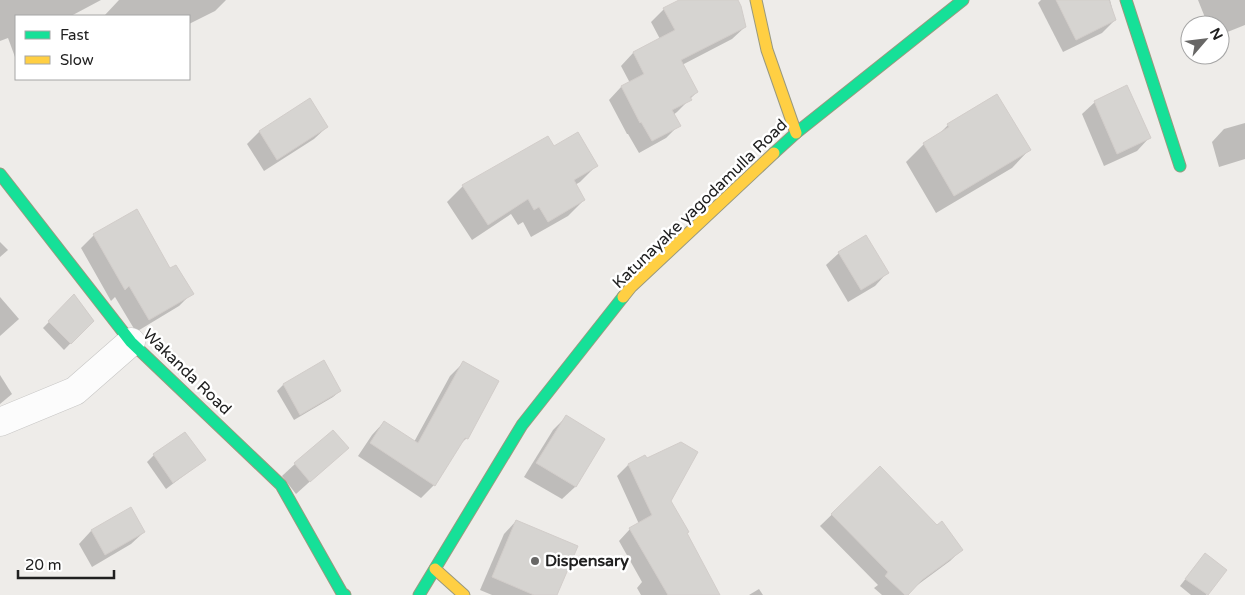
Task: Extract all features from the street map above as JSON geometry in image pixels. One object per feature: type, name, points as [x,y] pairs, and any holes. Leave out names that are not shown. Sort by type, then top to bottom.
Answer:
[{"type":"street","points":[[756,0],[767,50],[796,133]]},
{"type":"street","name":"Katunayake yagodamulla Road","points":[[419,595],[522,425],[632,287],[796,133],[963,0]]},
{"type":"street","points":[[1126,0],[1180,166]]},
{"type":"street","name":"Wakanda Road","points":[[0,174],[132,342],[281,485],[342,593],[345,595]]},
{"type":"street","points":[[0,422],[75,391],[132,342]]},
{"type":"street","points":[[435,569],[464,595]]},
{"type":"building","points":[[679,0],[738,0],[746,27],[681,60],[698,92],[690,97],[692,100],[672,110],[681,126],[652,141],[640,123],[621,86],[644,74],[633,52],[675,30],[663,8]]},
{"type":"building","points":[[1056,0],[1109,0],[1116,20],[1076,40]]},
{"type":"building","points":[[1127,85],[1151,138],[1117,154],[1094,101]]},
{"type":"building","points":[[997,94],[1031,150],[954,196],[923,143],[949,127],[947,124]]},
{"type":"building","points":[[310,98],[328,127],[277,160],[259,131]]},
{"type":"building","points":[[578,132],[598,166],[574,180],[585,200],[548,222],[539,207],[534,210],[528,199],[488,225],[462,185],[548,136],[554,146]]},
{"type":"building","points":[[137,209],[170,268],[176,265],[194,294],[149,320],[129,286],[125,290],[93,234]]},
{"type":"building","points":[[866,235],[889,273],[861,290],[838,252]]},
{"type":"building","points":[[74,294],[94,321],[71,344],[48,321]]},
{"type":"building","points":[[324,360],[341,391],[300,415],[283,384]]},
{"type":"building","points":[[463,361],[499,381],[468,439],[465,438],[435,486],[370,443],[384,421],[418,443]]},
{"type":"building","points":[[566,415],[605,439],[576,487],[536,463]]},
{"type":"building","points":[[333,430],[349,448],[310,482],[294,463]]},
{"type":"building","points":[[185,432],[206,460],[173,483],[153,454]]},
{"type":"building","points":[[681,442],[698,452],[671,501],[689,532],[687,533],[720,595],[668,595],[629,528],[652,515],[628,464],[645,455],[647,458]]},
{"type":"building","points":[[880,466],[937,525],[942,521],[963,550],[922,580],[908,595],[905,595],[885,576],[888,572],[831,514]]},
{"type":"building","points":[[131,507],[145,532],[105,555],[91,530]]},
{"type":"building","name":"Dispensary","points":[[516,520],[578,546],[557,595],[534,595],[492,577]]},
{"type":"building","points":[[1205,553],[1227,570],[1208,595],[1185,579]]},
{"type":"traffic: fast","points":[[774,153],[796,133],[963,0]]},
{"type":"traffic: fast","points":[[1126,0],[1180,166]]},
{"type":"traffic: fast","points":[[0,174],[131,342],[281,485],[342,593],[345,595]]},
{"type":"traffic: fast","points":[[419,595],[522,425],[623,297]]},
{"type":"traffic: slow","points":[[756,0],[767,50],[796,133]]},
{"type":"traffic: slow","points":[[623,297],[631,287],[774,153]]},
{"type":"traffic: slow","points":[[435,569],[464,595]]},
{"type":"place","name":"Dispensary","points":[[535,561]]}]
